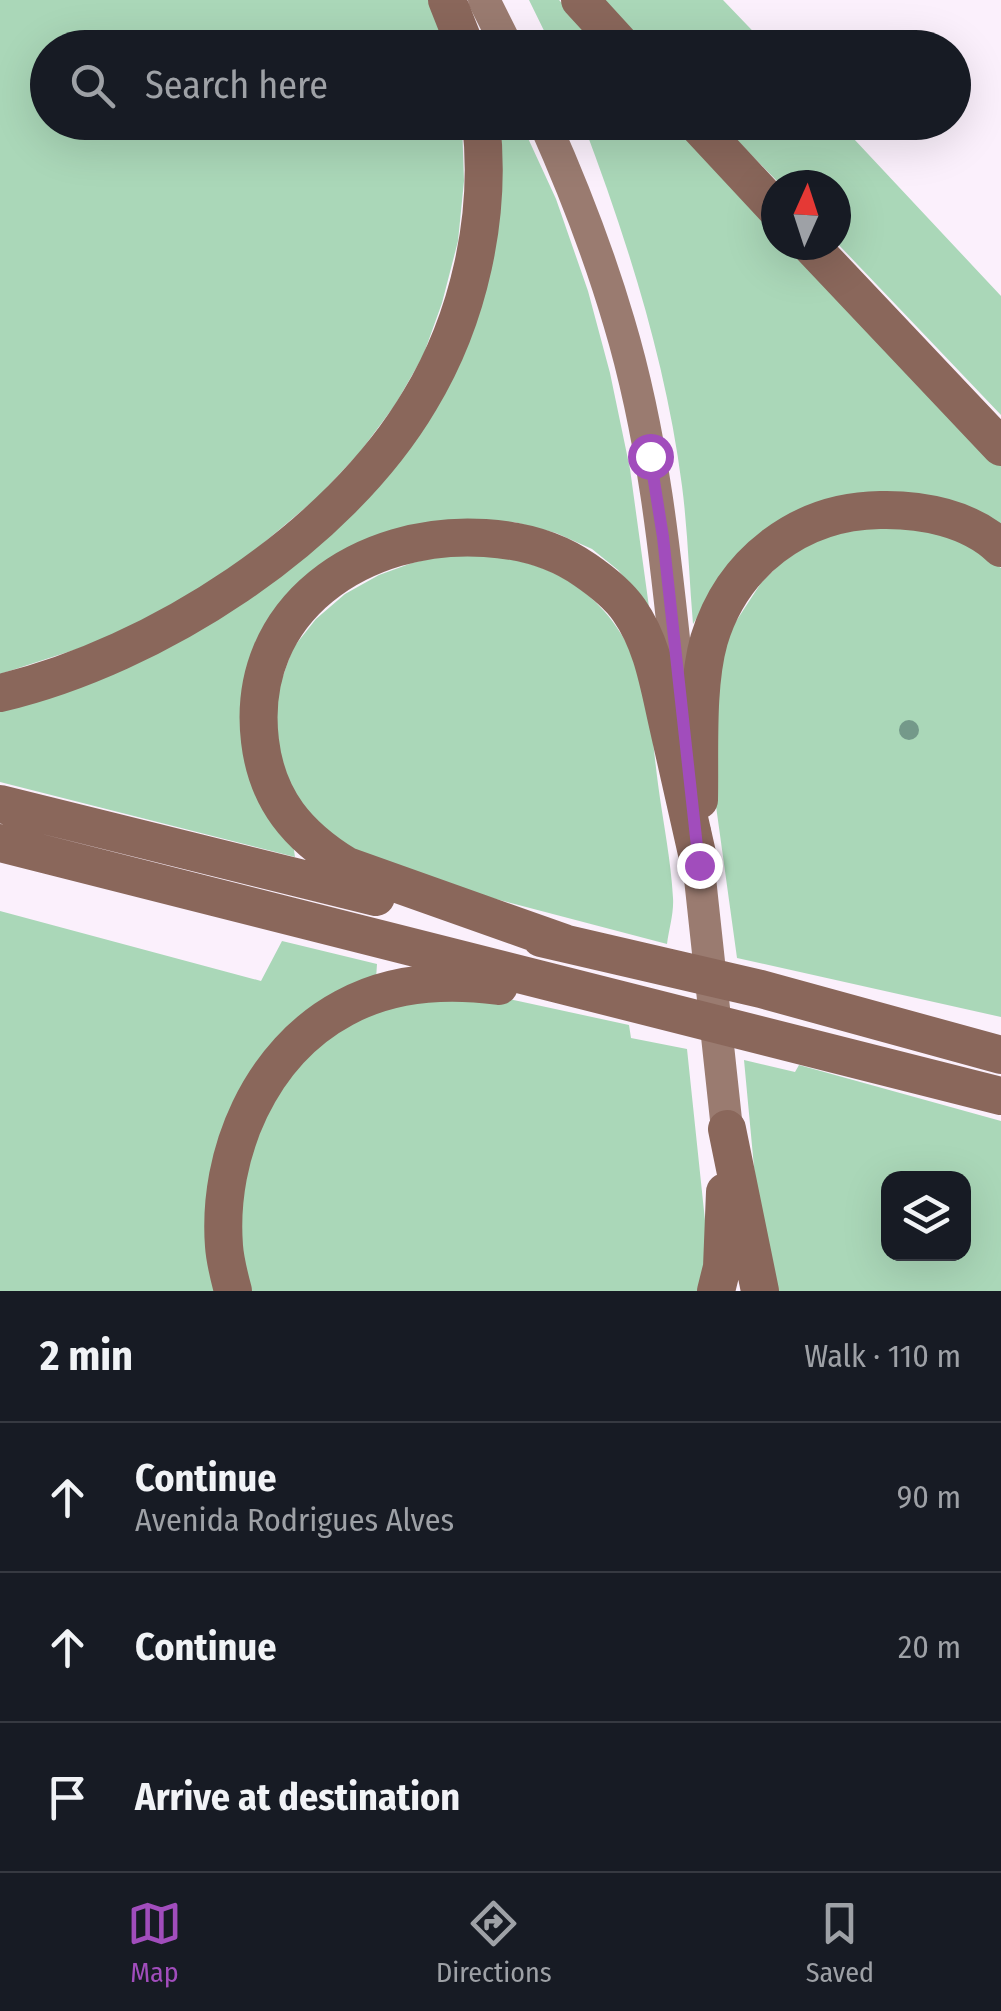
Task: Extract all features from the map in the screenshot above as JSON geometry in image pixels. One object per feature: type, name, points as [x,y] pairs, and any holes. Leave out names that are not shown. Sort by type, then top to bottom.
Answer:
[{"type":"highway","points":[[447,0],[459,30]]},
{"type":"highway","points":[[580,0],[608,30]]},
{"type":"highway","points":[[0,693],[132,647],[185,619],[322,518],[358,481],[421,400],[446,348],[477,247],[483,140]]},
{"type":"highway","points":[[712,140],[761,192]]},
{"type":"highway","points":[[824,260],[1001,447]]},
{"type":"highway","points":[[698,861],[702,682],[708,642],[718,615],[748,568],[767,549],[816,522],[876,510],[942,516],[968,526],[1001,548]]},
{"type":"highway","points":[[564,943],[347,866],[323,851],[284,811],[262,761],[257,706],[265,671],[276,642],[294,613],[343,571],[372,555],[406,544],[470,537],[506,539],[542,548],[573,562],[604,583],[628,609],[645,639],[698,861]]},
{"type":"highway","points":[[0,804],[761,989],[1001,1055]]},
{"type":"highway","points":[[0,843],[1001,1096]]},
{"type":"highway","points":[[232,1291],[224,1248],[224,1208],[228,1171],[239,1135],[252,1102],[270,1074],[318,1024],[344,1007],[372,996],[404,986],[432,984],[481,984],[654,1009]]},
{"type":"highway","points":[[761,989],[1001,1028]]},
{"type":"highway","points":[[764,1035],[1001,1106]]},
{"type":"highway","points":[[716,1291],[722,1267],[726,1115]]},
{"type":"highway","points":[[726,1115],[760,1291]]},
{"type":"main road","points":[[484,1],[499,30]]},
{"type":"main road","points":[[552,140],[596,252],[637,391],[663,537],[726,1115]]},
{"type":"green space","points":[[0,0],[430,0],[440,30],[30,30],[30,140],[463,140],[464,181],[458,241],[423,356],[395,405],[360,452],[318,497],[247,557],[176,604],[108,639],[0,674]]},
{"type":"green space","points":[[529,0],[559,0],[588,30],[544,30]]},
{"type":"green space","points":[[602,0],[723,0],[752,30],[631,30]]},
{"type":"green space","points":[[487,140],[529,140],[556,199],[588,291],[610,373],[630,469],[649,607],[618,570],[592,549],[556,533],[514,522],[447,521],[262,637],[295,857],[0,782],[0,706],[125,661],[410,437]]},
{"type":"green space","points":[[589,140],[691,140],[761,213],[761,260],[805,260],[1001,466],[1001,527],[901,495],[711,594],[693,624],[675,439],[655,347]]},
{"type":"green space","points":[[737,140],[855,140],[1001,296],[1001,415],[851,258],[851,170],[766,170]]},
{"type":"green space","points":[[887,524],[948,535],[1001,568],[1001,1017],[737,958],[716,806],[713,707],[729,632],[761,583],[781,563],[828,536]]},
{"type":"green space","points":[[446,555],[506,558],[562,577],[600,607],[628,646],[647,704],[669,855],[673,904],[667,944],[377,868],[322,834],[287,786],[274,722],[279,687],[293,648],[316,619],[345,594],[379,575]]},
{"type":"green space","points":[[0,911],[261,981],[282,941],[377,964],[376,979],[278,1049],[218,1291],[0,1291]]},
{"type":"green space","points":[[509,999],[629,1025],[631,1038],[687,1049],[708,1249],[703,1291],[245,1291],[240,1263],[240,1181],[263,1113],[313,1046],[386,1001]]},
{"type":"green space","points":[[744,1060],[795,1072],[799,1065],[1001,1121],[1001,1291],[773,1291],[757,1199]]},
{"type":"route","points":[[650,456],[663,537],[699,865]]}]
